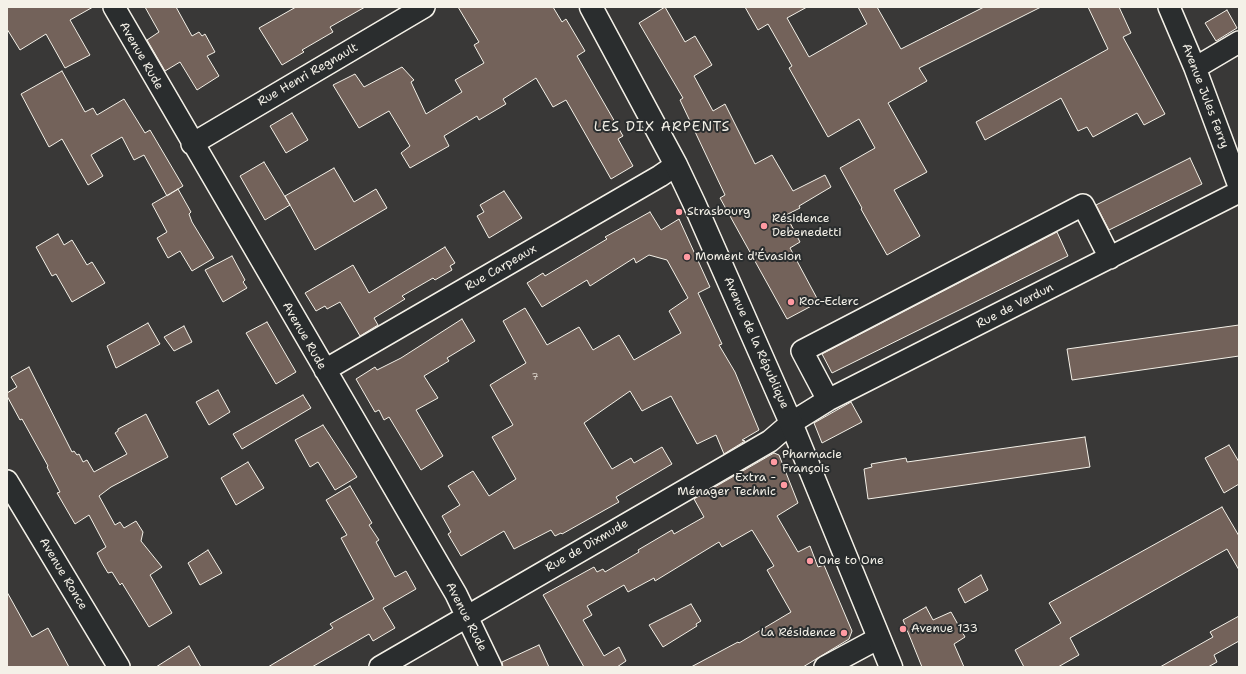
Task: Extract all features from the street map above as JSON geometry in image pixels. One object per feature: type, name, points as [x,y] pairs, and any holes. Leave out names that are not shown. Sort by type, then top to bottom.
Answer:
[{"type":"main road","name":"Avenue de la République","points":[[591,7],[676,165],[792,423],[891,667]]},
{"type":"street","name":"Avenue Rude","points":[[114,7],[192,144],[456,594],[491,667]]},
{"type":"street","name":"Rue Henri Regnault","points":[[192,144],[424,7]]},
{"type":"street","name":"Avenue Jules Ferry","points":[[1169,7],[1195,68],[1239,186]]},
{"type":"street","points":[[1195,68],[1239,42]]},
{"type":"street","name":"Rue Carpeaux","points":[[325,370],[660,176],[676,165]]},
{"type":"street","name":"Rue de Verdun","points":[[792,423],[828,400],[1239,192]]},
{"type":"street","points":[[828,400],[802,350],[1083,205],[1110,258]]},
{"type":"street","name":"Rue de Dixmude","points":[[380,667],[770,441],[792,423]]},
{"type":"street","name":"Avenue Ronce","points":[[7,481],[119,667]]},
{"type":"street","points":[[825,667],[879,638]]},
{"type":"building","points":[[7,7],[93,7],[70,20],[90,55],[65,68],[46,34],[20,50],[7,29]]},
{"type":"building","points":[[145,7],[176,7],[192,36],[199,32],[202,36],[205,34],[215,52],[207,56],[219,76],[197,90],[180,62],[165,71],[147,40],[159,32]]},
{"type":"building","points":[[296,7],[365,7],[330,27],[333,32],[302,50],[304,52],[282,65],[259,28]]},
{"type":"building","points":[[458,7],[553,7],[562,22],[566,19],[585,51],[577,56],[623,136],[618,139],[633,166],[611,179],[566,100],[553,107],[536,78],[503,99],[506,104],[479,120],[477,116],[444,136],[449,146],[410,168],[401,153],[410,146],[389,111],[359,128],[333,85],[355,74],[364,87],[402,67],[414,80],[411,82],[426,114],[462,92],[455,80],[484,63],[474,45],[479,42]]},
{"type":"building","points":[[665,7],[685,42],[695,36],[712,65],[694,76],[713,111],[725,104],[755,164],[772,155],[793,191],[825,175],[831,187],[799,206],[800,208],[786,215],[800,242],[790,248],[819,302],[787,319],[720,198],[725,195],[680,100],[683,98],[639,23]]},
{"type":"building","points":[[745,7],[807,7],[787,18],[809,57],[867,24],[858,7],[877,7],[901,49],[984,7],[1041,7],[919,68],[927,81],[888,103],[927,172],[894,190],[920,236],[887,255],[840,168],[875,148],[859,119],[828,137],[789,68],[792,66],[768,24],[758,30]]},
{"type":"building","points":[[1088,7],[1119,7],[1131,33],[1123,37],[1165,114],[1144,125],[1137,113],[1093,137],[1087,127],[1078,131],[1061,98],[985,140],[976,122],[1108,49]]},
{"type":"building","points":[[1227,10],[1237,28],[1216,41],[1205,23]]},
{"type":"building","points":[[62,71],[85,112],[93,108],[97,115],[124,99],[145,133],[150,130],[183,186],[167,196],[144,155],[134,160],[122,137],[91,155],[103,176],[88,185],[62,139],[49,147],[21,94]]},
{"type":"building","points":[[292,113],[308,140],[286,153],[270,126]]},
{"type":"building","points":[[1190,158],[1202,184],[1109,230],[1096,205]]},
{"type":"building","points":[[264,162],[290,205],[265,220],[240,176]]},
{"type":"building","points":[[334,168],[354,202],[376,189],[387,208],[315,250],[285,196]]},
{"type":"building","points":[[178,189],[191,212],[189,214],[192,222],[214,258],[192,271],[180,251],[168,258],[157,238],[167,232],[152,204]]},
{"type":"building","points":[[504,191],[522,218],[489,238],[477,216],[484,212],[480,205]]},
{"type":"building","points":[[650,212],[661,230],[679,219],[710,287],[698,293],[722,344],[719,345],[735,372],[759,430],[742,440],[745,441],[724,454],[716,435],[697,444],[671,396],[642,411],[630,391],[584,423],[612,469],[631,458],[634,463],[662,447],[672,464],[616,497],[619,502],[562,534],[561,533],[555,536],[551,530],[514,549],[504,531],[461,556],[448,534],[451,532],[442,516],[460,505],[448,486],[473,471],[489,496],[516,479],[492,437],[513,425],[490,385],[526,363],[503,321],[525,308],[547,345],[579,327],[593,350],[619,335],[634,360],[681,333],[669,311],[688,298],[667,260],[649,255],[636,263],[634,258],[590,286],[587,280],[542,307],[527,283],[543,273],[545,276],[607,239],[605,237]]},
{"type":"building","points":[[1057,232],[1068,256],[832,373],[822,354]]},
{"type":"building","points":[[58,234],[64,245],[72,240],[87,265],[92,262],[105,283],[72,302],[56,274],[52,276],[36,247]]},
{"type":"building","points":[[445,247],[455,263],[450,266],[452,270],[435,280],[433,278],[402,296],[405,299],[374,318],[378,325],[360,336],[340,302],[327,309],[325,306],[316,311],[305,293],[353,265],[369,293]]},
{"type":"building","points":[[232,256],[245,280],[243,282],[247,288],[223,302],[205,270]]},
{"type":"building","points":[[462,319],[475,341],[447,358],[449,361],[424,376],[438,398],[416,410],[443,456],[421,470],[389,417],[384,420],[379,410],[375,412],[356,379],[375,367],[377,370],[401,358]]},
{"type":"building","points":[[267,322],[296,372],[276,384],[246,333]]},
{"type":"building","points":[[148,323],[160,344],[116,368],[107,346]]},
{"type":"building","points":[[1239,325],[1239,356],[1072,380],[1067,349]]},
{"type":"building","points":[[184,326],[192,342],[174,351],[164,337]]},
{"type":"building","points":[[29,367],[72,452],[74,451],[77,455],[79,454],[83,462],[87,460],[94,472],[127,454],[115,433],[118,429],[146,414],[168,457],[111,487],[99,496],[115,525],[120,522],[124,528],[136,521],[143,532],[141,541],[162,567],[150,575],[172,613],[149,627],[122,583],[120,585],[112,572],[108,573],[102,563],[97,553],[106,547],[89,515],[75,524],[57,493],[60,492],[47,467],[48,466],[22,419],[20,420],[7,396],[7,393],[17,387],[11,377]]},
{"type":"building","points":[[218,390],[230,412],[209,425],[196,402]]},
{"type":"building","points":[[303,395],[311,408],[242,449],[233,434]]},
{"type":"building","points":[[851,402],[862,422],[822,443],[814,423]]},
{"type":"building","points":[[323,425],[357,477],[335,490],[318,462],[310,467],[295,440]]},
{"type":"building","points":[[1085,437],[1090,467],[868,499],[864,469],[872,467],[871,464],[906,458],[907,462]]},
{"type":"building","points":[[1229,445],[1239,462],[1239,484],[1224,493],[1205,458]]},
{"type":"building","points":[[774,453],[779,455],[798,503],[777,516],[798,552],[810,546],[818,567],[824,565],[852,631],[849,639],[803,667],[691,667],[738,642],[739,643],[791,612],[767,570],[774,566],[752,530],[722,547],[719,542],[655,581],[654,578],[628,592],[624,585],[587,606],[592,615],[583,620],[604,656],[619,647],[626,661],[617,667],[584,667],[543,595],[594,567],[597,572],[603,569],[605,572],[672,530],[674,534],[704,517],[694,499]]},
{"type":"building","points":[[248,462],[264,488],[236,505],[221,478]]},
{"type":"building","points":[[350,486],[372,523],[369,525],[379,540],[376,542],[395,577],[406,571],[416,589],[383,608],[395,628],[373,641],[369,634],[312,667],[268,667],[333,628],[330,624],[374,599],[341,538],[347,535],[326,500]]},
{"type":"building","points":[[1222,507],[1239,536],[1239,570],[1227,549],[1070,638],[1079,655],[1058,667],[1024,667],[1015,650],[1061,623],[1049,603]]},
{"type":"building","points":[[208,550],[222,573],[200,585],[188,563]]},
{"type":"building","points":[[981,575],[988,590],[965,603],[958,589]]},
{"type":"building","points":[[7,592],[32,637],[48,628],[69,667],[7,667]]},
{"type":"building","points":[[691,604],[701,621],[696,624],[697,626],[663,647],[649,625]]},
{"type":"building","points":[[926,607],[933,620],[951,612],[965,637],[954,644],[964,667],[922,667],[903,620]]},
{"type":"building","points":[[1239,616],[1239,641],[1214,655],[1217,662],[1208,667],[1160,667],[1213,637],[1210,632]]},
{"type":"building","points":[[539,645],[549,667],[503,667],[502,662]]},
{"type":"building","points":[[189,646],[201,667],[156,667]]},
{"type":"place","name":"Strasbourg","points":[[679,212]]},
{"type":"place","name":"Résidence Debenedetti","points":[[764,226]]},
{"type":"place","name":"Moment d'Évasion","points":[[687,257]]},
{"type":"place","name":"Roc-Eclerc","points":[[791,302]]},
{"type":"place","name":"Pharmacie François","points":[[774,462]]},
{"type":"place","name":"Extra - Ménager Technic","points":[[784,485]]},
{"type":"place","name":"One to One","points":[[810,561]]},
{"type":"place","name":"Avenue 133","points":[[903,629]]},
{"type":"place","name":"La Résidence","points":[[844,633]]},
{"type":"district","name":"LES DIX ARPENTS","points":[[662,127]]}]
